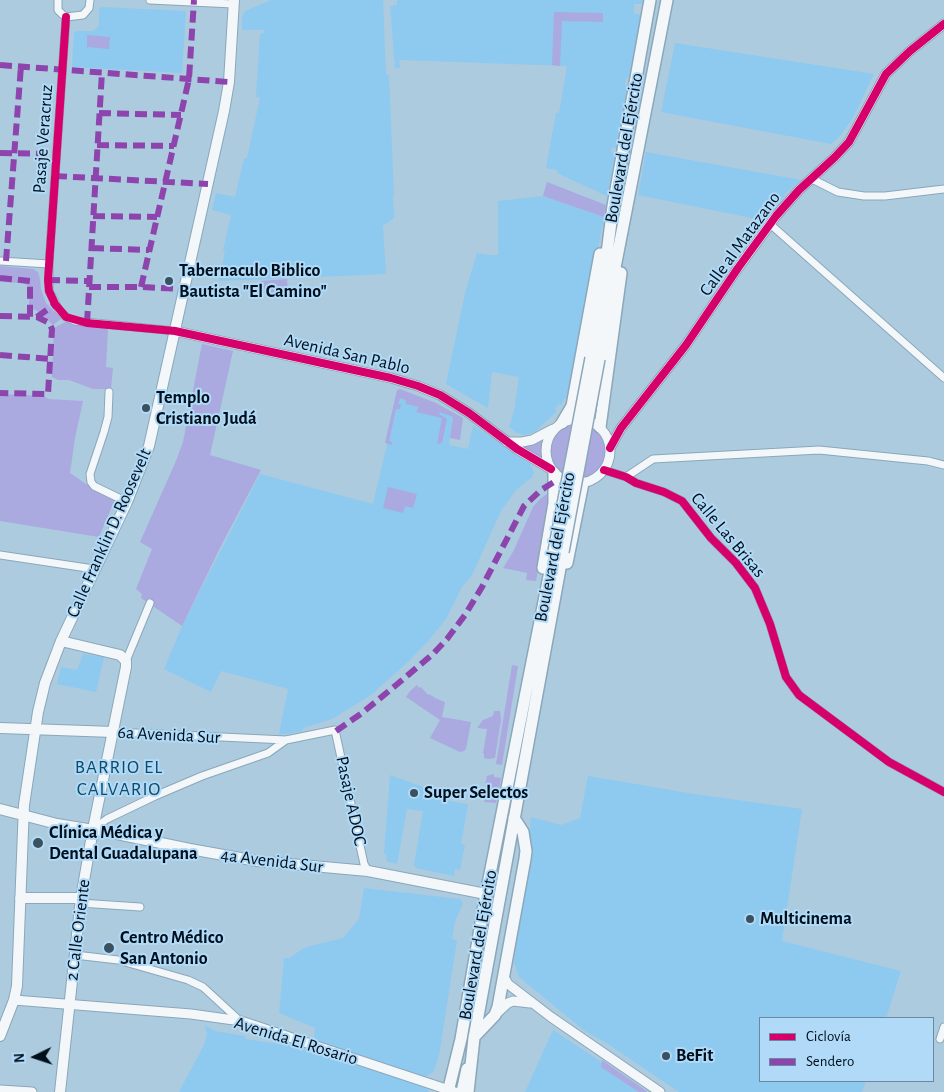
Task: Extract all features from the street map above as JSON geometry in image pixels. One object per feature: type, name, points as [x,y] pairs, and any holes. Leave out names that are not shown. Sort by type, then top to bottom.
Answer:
[{"type":"main road","name":"Boulevard del Ejército","points":[[451,1091],[486,894],[531,696],[595,358],[667,0]]},
{"type":"main road","name":"Calle Franklin D. Roosevelt","points":[[0,1036],[14,1000],[19,970],[24,815],[35,730],[45,683],[61,641],[127,502],[149,446],[224,111],[237,1]]},
{"type":"main road","name":"Boulevard del Ejército","points":[[595,358],[613,206],[649,4]]},
{"type":"main road","points":[[649,4],[650,16],[654,19],[660,18],[665,12]]},
{"type":"main road","points":[[644,30],[648,25],[654,23],[658,26],[661,35]]},
{"type":"main road","points":[[602,430],[628,224],[631,181]]},
{"type":"main road","points":[[559,425],[572,406],[607,219],[613,206]]},
{"type":"main road","points":[[531,696],[524,676],[554,503],[552,471]]},
{"type":"main road","points":[[531,696],[550,649],[582,484]]},
{"type":"main road","points":[[61,641],[123,658]]},
{"type":"main road","name":"2 Calle Oriente","points":[[60,1092],[80,901],[126,672],[123,658]]},
{"type":"main road","name":"Boulevard del Ejército","points":[[468,1092],[471,1055],[514,818],[531,696]]},
{"type":"main road","name":"6a Avenida Sur","points":[[0,728],[114,732]]},
{"type":"main road","name":"4a Avenida Sur","points":[[0,809],[57,824],[93,829],[251,860],[368,871],[486,894]]},
{"type":"main road","points":[[474,1038],[495,1015],[504,976],[526,851],[523,832],[514,818]]},
{"type":"main road","points":[[20,898],[80,901]]},
{"type":"main road","points":[[462,1092],[471,1055]]},
{"type":"street","points":[[58,0],[60,12],[66,17],[83,15],[89,8],[90,0]]},
{"type":"street","points":[[150,0],[237,1]]},
{"type":"street","name":"Pasaje Veracruz","points":[[66,17],[49,264],[49,291],[54,304],[66,317],[87,323],[175,331]]},
{"type":"street","name":"Calle al Matazano","points":[[610,448],[621,428],[686,345],[770,224],[799,190],[835,157],[848,142],[886,74],[910,51],[944,24]]},
{"type":"street","points":[[812,179],[838,192],[864,196],[885,196],[944,189]]},
{"type":"street","points":[[770,224],[944,378]]},
{"type":"street","points":[[0,261],[49,264]]},
{"type":"street","name":"Avenida San Pablo","points":[[175,331],[390,378],[418,386],[440,395],[469,413],[518,450],[552,471]]},
{"type":"street","points":[[109,392],[108,417],[90,474],[91,482],[100,489],[127,502]]},
{"type":"street","points":[[507,442],[532,440],[559,425],[578,418],[590,421],[602,430],[610,448],[609,460],[604,470],[598,476],[582,484],[570,483],[552,471],[546,458],[546,447],[549,436],[559,425]]},
{"type":"street","points":[[602,430],[621,428]]},
{"type":"street","points":[[626,477],[653,459],[819,450],[928,461],[944,465]]},
{"type":"street","name":"Calle Las Brisas","points":[[604,470],[664,492],[682,501],[711,538],[755,588],[770,624],[780,663],[786,677],[799,696],[889,762],[944,792]]},
{"type":"street","points":[[0,555],[94,569]]},
{"type":"street","points":[[123,658],[150,603]]},
{"type":"street","name":"6a Avenida Sur","points":[[114,732],[286,740],[332,729],[336,731]]},
{"type":"street","name":"Pasaje ADOC","points":[[336,731],[364,864],[368,871]]},
{"type":"street","points":[[93,829],[107,819],[155,796],[202,776],[268,753],[286,740]]},
{"type":"street","points":[[80,901],[140,908]]},
{"type":"street","points":[[75,955],[118,960],[188,980],[203,987],[241,1021]]},
{"type":"street","points":[[504,976],[508,984],[532,1003],[660,1092]]},
{"type":"street","name":"Avenida El Rosario","points":[[14,1000],[201,1015],[241,1021],[451,1091]]},
{"type":"street","points":[[495,1015],[513,1001],[532,1003]]},
{"type":"street","points":[[940,1039],[944,1027]]},
{"type":"street","points":[[0,1090],[32,1092]]},
{"type":"shaded area","points":[[271,0],[383,0],[386,75],[389,75],[394,196],[394,218],[383,226],[386,274],[219,281],[231,215],[212,210],[216,193],[235,197],[244,158],[247,158],[260,98],[256,97],[260,34],[264,33],[264,30],[242,30],[242,17],[245,11]]},
{"type":"shaded area","points":[[397,0],[643,0],[642,4],[634,4],[634,13],[641,15],[629,77],[626,79],[625,84],[627,87],[616,148],[612,147],[611,153],[615,154],[607,196],[557,173],[557,170],[546,168],[556,113],[559,113],[567,66],[399,60],[400,68],[395,68],[390,6],[397,5]]},
{"type":"shaded area","points":[[101,7],[186,11],[182,73],[72,67],[74,33],[96,29],[99,25],[99,10]]},
{"type":"shaded area","points":[[554,12],[603,13],[603,22],[562,21],[560,66],[552,65]]},
{"type":"shaded area","points":[[87,35],[110,37],[109,49],[87,47]]},
{"type":"shaded area","points":[[675,43],[874,74],[853,118],[840,136],[831,144],[661,112]]},
{"type":"shaded area","points":[[646,152],[801,180],[788,191],[766,221],[638,195]]},
{"type":"shaded area","points":[[547,182],[606,205],[604,217],[543,196]]},
{"type":"shaded area","points":[[543,196],[604,217],[572,381],[567,395],[561,405],[558,404],[555,409],[557,411],[535,432],[524,435],[517,433],[509,427],[514,411],[519,377],[492,372],[488,408],[446,384],[465,293],[477,253],[498,255],[498,201]]},
{"type":"shaded area","points":[[0,266],[33,269],[38,272],[46,303],[61,319],[53,325],[36,310],[29,308],[29,287],[24,283],[0,282]]},
{"type":"shaded area","points":[[287,279],[288,292],[262,293],[261,281]]},
{"type":"shaded area","points":[[67,321],[87,326],[108,328],[106,367],[113,368],[111,389],[93,389],[69,380],[58,380],[52,377],[54,328]]},
{"type":"shaded area","points":[[202,344],[233,351],[210,455],[261,470],[182,626],[141,598],[142,594],[136,589],[152,549],[140,542],[183,442]]},
{"type":"shaded area","points":[[400,389],[436,403],[463,418],[460,440],[450,438],[453,417],[440,412],[439,414],[447,419],[442,443],[437,444],[442,418],[416,412],[419,407],[406,404],[406,400],[400,398],[398,404],[401,404],[400,409],[396,409],[389,441],[392,442],[392,445],[385,443],[397,390]]},
{"type":"shaded area","points":[[399,393],[453,417],[449,445],[468,449],[473,425],[530,464],[534,472],[532,477],[516,490],[501,511],[472,575],[462,587],[446,619],[429,640],[371,695],[332,719],[303,728],[303,731],[287,734],[279,734],[288,689],[221,671],[211,692],[164,669],[182,626],[260,474],[373,504]]},
{"type":"shaded area","points":[[0,394],[44,396],[48,399],[83,401],[70,473],[86,484],[115,499],[99,537],[0,521]]},
{"type":"shaded area","points":[[573,424],[583,424],[593,428],[601,436],[605,451],[601,466],[593,474],[583,478],[573,478],[563,474],[555,466],[551,456],[551,446],[555,436],[563,428]]},
{"type":"shaded area","points":[[549,436],[546,458],[551,469],[517,449],[522,442]]},
{"type":"shaded area","points":[[388,487],[417,494],[413,508],[405,506],[403,513],[383,508]]},
{"type":"shaded area","points":[[547,494],[548,516],[536,581],[526,580],[527,573],[503,568],[513,552],[533,507]]},
{"type":"shaded area","points":[[83,654],[104,657],[96,692],[57,684],[61,667],[77,670]]},
{"type":"shaded area","points":[[512,665],[518,666],[502,765],[496,764]]},
{"type":"shaded area","points":[[417,685],[428,695],[445,702],[442,717],[471,722],[464,751],[460,752],[430,738],[440,720],[406,697]]},
{"type":"shaded area","points":[[494,711],[500,711],[501,720],[495,758],[489,759],[484,758],[483,753],[487,729],[477,728],[483,720],[493,716]]},
{"type":"shaded area","points":[[494,774],[494,777],[501,778],[496,803],[484,802],[487,794],[484,792],[487,776]]},
{"type":"shaded area","points":[[390,775],[445,795],[449,801],[468,804],[461,844],[465,845],[460,870],[455,869],[454,876],[416,868],[414,865],[423,811],[407,809],[397,864],[386,861],[387,856],[384,853]]},
{"type":"shaded area","points":[[588,776],[694,794],[802,809],[782,941],[901,971],[886,1017],[759,1017],[759,1082],[866,1082],[862,1092],[679,1092],[605,1042],[585,1031],[519,977],[514,963],[531,817],[561,825],[580,818]]},
{"type":"shaded area","points":[[364,888],[460,899],[463,903],[455,922],[452,939],[457,940],[439,1056],[433,1072],[425,1077],[421,1078],[314,1044],[315,1028],[279,1013],[284,958],[290,958],[302,949],[310,946],[343,938],[359,919]]},
{"type":"shaded area","points":[[205,1025],[215,1031],[245,1036],[245,1039],[305,1048],[309,1053],[411,1081],[425,1087],[429,1092],[179,1092],[204,1045],[207,1035]]},
{"type":"shaded area","points":[[553,1030],[618,1073],[642,1092],[525,1092]]},
{"type":"shaded area","points":[[602,1060],[648,1092],[639,1092],[601,1067]]},
{"type":"marked path","points":[[141,287],[189,79],[194,0]]},
{"type":"marked path","points":[[0,65],[229,82]]},
{"type":"marked path","points":[[6,261],[21,66]]},
{"type":"marked path","points":[[87,323],[102,72]]},
{"type":"marked path","points":[[99,113],[181,115]]},
{"type":"marked path","points":[[97,145],[174,146]]},
{"type":"marked path","points":[[0,153],[57,154]]},
{"type":"marked path","points":[[55,176],[208,184]]},
{"type":"marked path","points":[[93,216],[157,217]]},
{"type":"marked path","points":[[92,248],[149,250]]},
{"type":"marked path","points":[[0,278],[30,281],[30,317]]},
{"type":"marked path","points":[[48,280],[89,281]]},
{"type":"marked path","points":[[89,287],[184,289]]},
{"type":"marked path","points":[[37,317],[55,304]]},
{"type":"marked path","points":[[0,316],[37,317],[49,323],[52,329],[48,394],[0,393]]},
{"type":"marked path","points":[[0,355],[51,359]]},
{"type":"marked path","points":[[336,731],[395,686],[433,654],[447,639],[465,615],[482,587],[524,506],[541,490],[554,482]]},
{"type":"cycle path","points":[[66,17],[48,280],[49,291],[55,304],[66,317],[87,323],[175,331],[391,378],[418,386],[440,395],[469,413],[517,449],[551,469]]},
{"type":"cycle path","points":[[610,448],[621,428],[686,345],[776,216],[799,190],[849,142],[886,74],[910,51],[944,24]]},
{"type":"cycle path","points":[[604,470],[664,492],[682,501],[711,538],[736,563],[755,588],[770,624],[786,677],[799,695],[889,762],[944,792]]},
{"type":"place","name":"Tabernaculo Biblico Bautista \"El Camino\"","points":[[169,281]]},
{"type":"place","name":"Templo Cristiano Judá","points":[[146,408]]},
{"type":"place","name":"Super Selectos","points":[[414,793]]},
{"type":"place","name":"Clínica Médica y Dental Guadalupana","points":[[38,843]]},
{"type":"place","name":"Multicinema","points":[[750,919]]},
{"type":"place","name":"Centro Médico San Antonio","points":[[109,948]]},
{"type":"place","name":"BeFit","points":[[666,1056]]},
{"type":"district","name":"BARRIO EL CALVARIO","points":[[119,778]]}]
